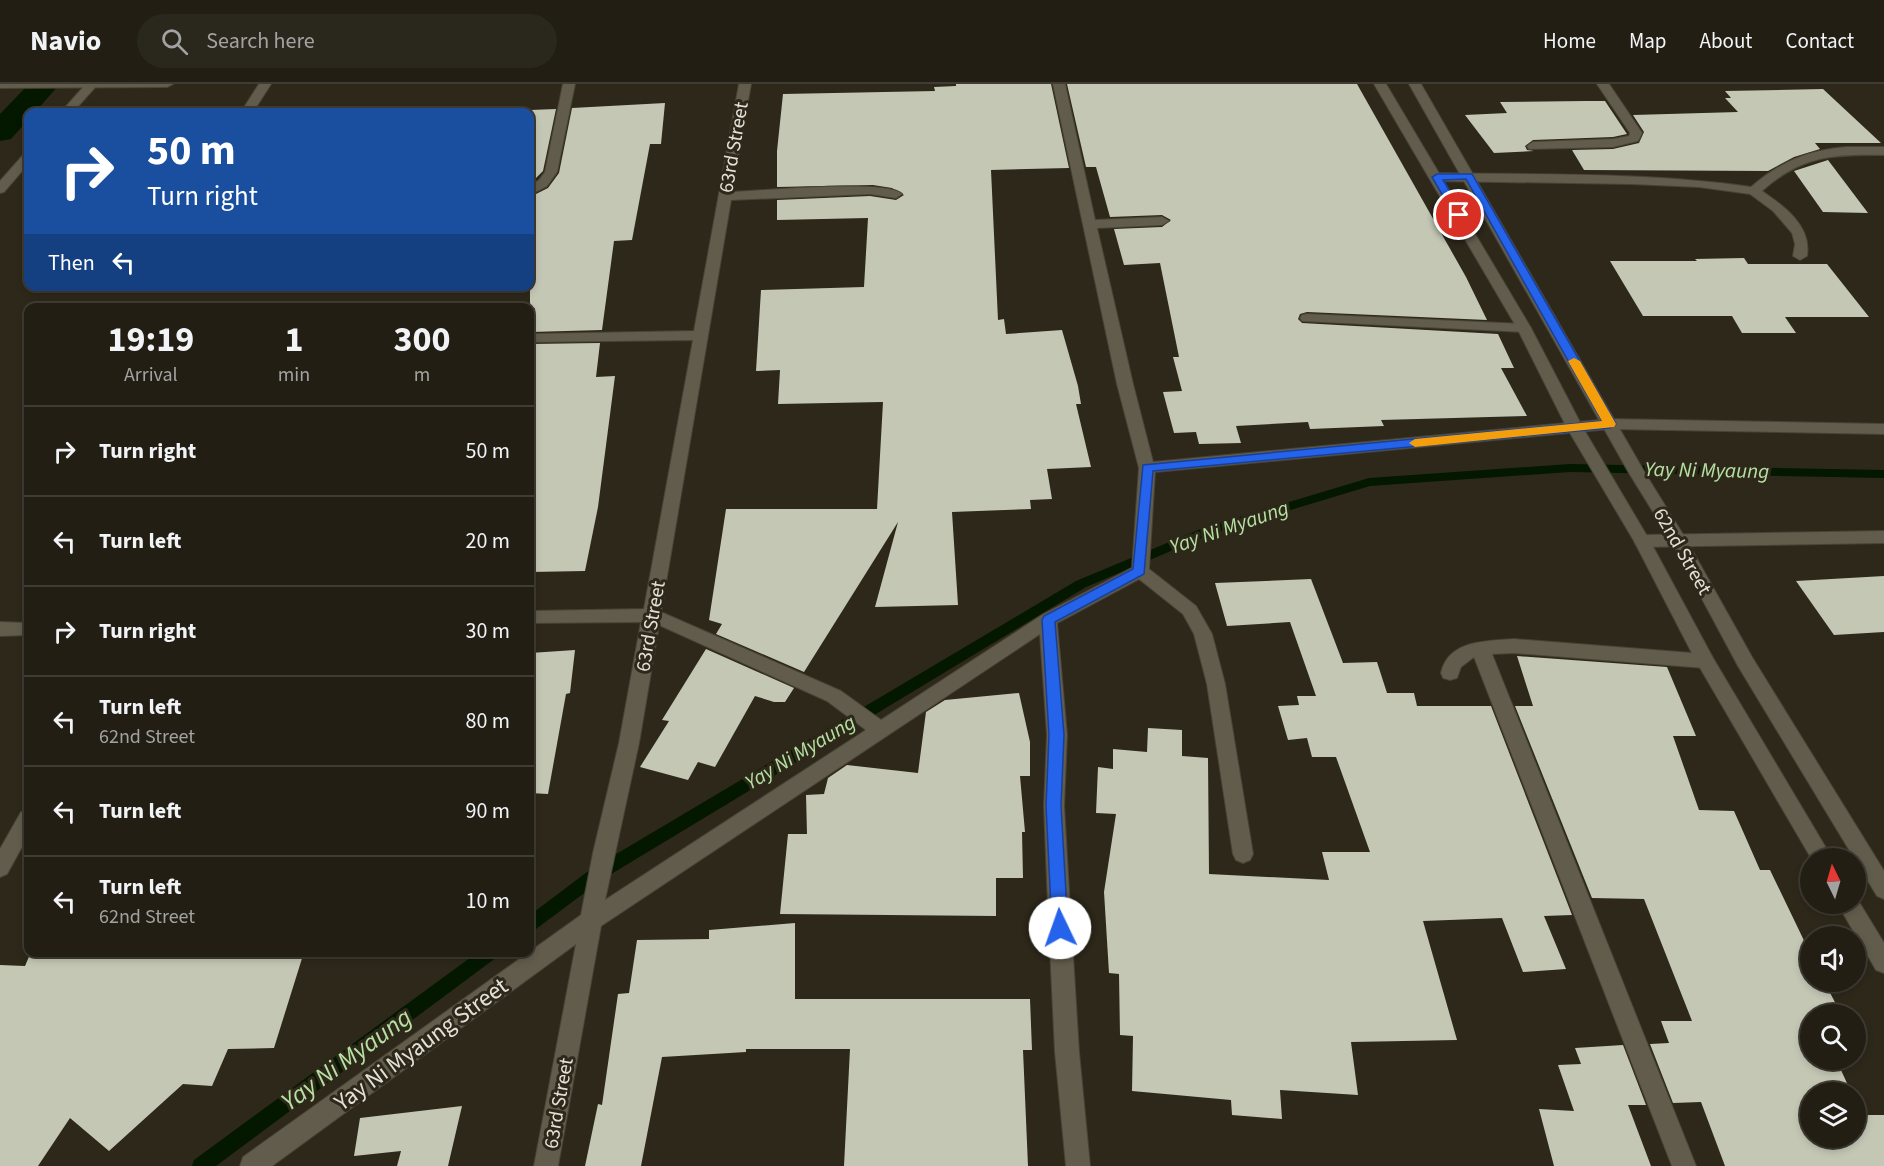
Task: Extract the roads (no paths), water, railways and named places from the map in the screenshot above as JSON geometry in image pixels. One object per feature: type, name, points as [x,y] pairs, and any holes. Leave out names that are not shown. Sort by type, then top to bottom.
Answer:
[{"type":"street","points":[[71,108],[92,84]]},
{"type":"street","points":[[2,85],[167,84]]},
{"type":"street","points":[[250,108],[265,84]]},
{"type":"street","points":[[534,189],[543,183],[551,172],[569,84]]},
{"type":"street","name":"63rd Street","points":[[546,1166],[603,853],[629,743],[745,84]]},
{"type":"street","points":[[1059,84],[1125,384],[1147,468],[1140,567],[1190,610],[1203,634],[1216,684],[1243,854]]},
{"type":"street","name":"62nd Street","points":[[1380,84],[1437,177],[1524,328],[1578,433],[1642,541],[1705,662],[1816,848]]},
{"type":"street","name":"62nd Street","points":[[1414,84],[1469,176],[1637,473],[1679,541],[1745,661],[1884,890]]},
{"type":"street","points":[[1533,146],[1613,143],[1634,138],[1636,133],[1604,84]]},
{"type":"street","points":[[1754,191],[1771,175],[1811,155],[1844,151],[1884,151]]},
{"type":"street","points":[[0,189],[24,162]]},
{"type":"street","points":[[1437,177],[1699,183],[1754,191],[1778,208],[1798,232],[1802,244],[1800,256]]},
{"type":"street","points":[[724,196],[870,190],[896,194]]},
{"type":"street","points":[[1091,224],[1162,221]]},
{"type":"street","points":[[1307,318],[1524,328]]},
{"type":"street","points":[[534,338],[702,335]]},
{"type":"street","points":[[1147,468],[1578,433],[1610,424],[1884,429]]},
{"type":"street","points":[[1642,541],[1884,537]]},
{"type":"street","name":"Yay Ni Myaung Street","points":[[534,956],[592,913],[873,724],[1140,567]]},
{"type":"street","points":[[534,618],[652,615],[834,696],[873,724]]},
{"type":"street","points":[[1048,620],[1057,735],[1054,806],[1056,852],[1067,1052],[1078,1166]]},
{"type":"street","points":[[0,629],[24,629]]},
{"type":"street","points":[[1450,673],[1452,664],[1463,654],[1480,648],[1514,646],[1705,662]]},
{"type":"street","points":[[1480,648],[1684,1166]]},
{"type":"street","points":[[0,868],[24,825]]},
{"type":"street","points":[[1855,914],[1884,963]]},
{"type":"street","name":"Yay Ni Myaung Street","points":[[252,1166],[533,957]]},
{"type":"waterway","points":[[0,132],[45,84]]},
{"type":"waterway","name":"Yay Ni Myaung","points":[[534,921],[597,874],[1081,584],[1207,531],[1369,482],[1570,468],[1884,474]]},
{"type":"waterway","name":"Yay Ni Myaung","points":[[201,1166],[484,957]]}]
